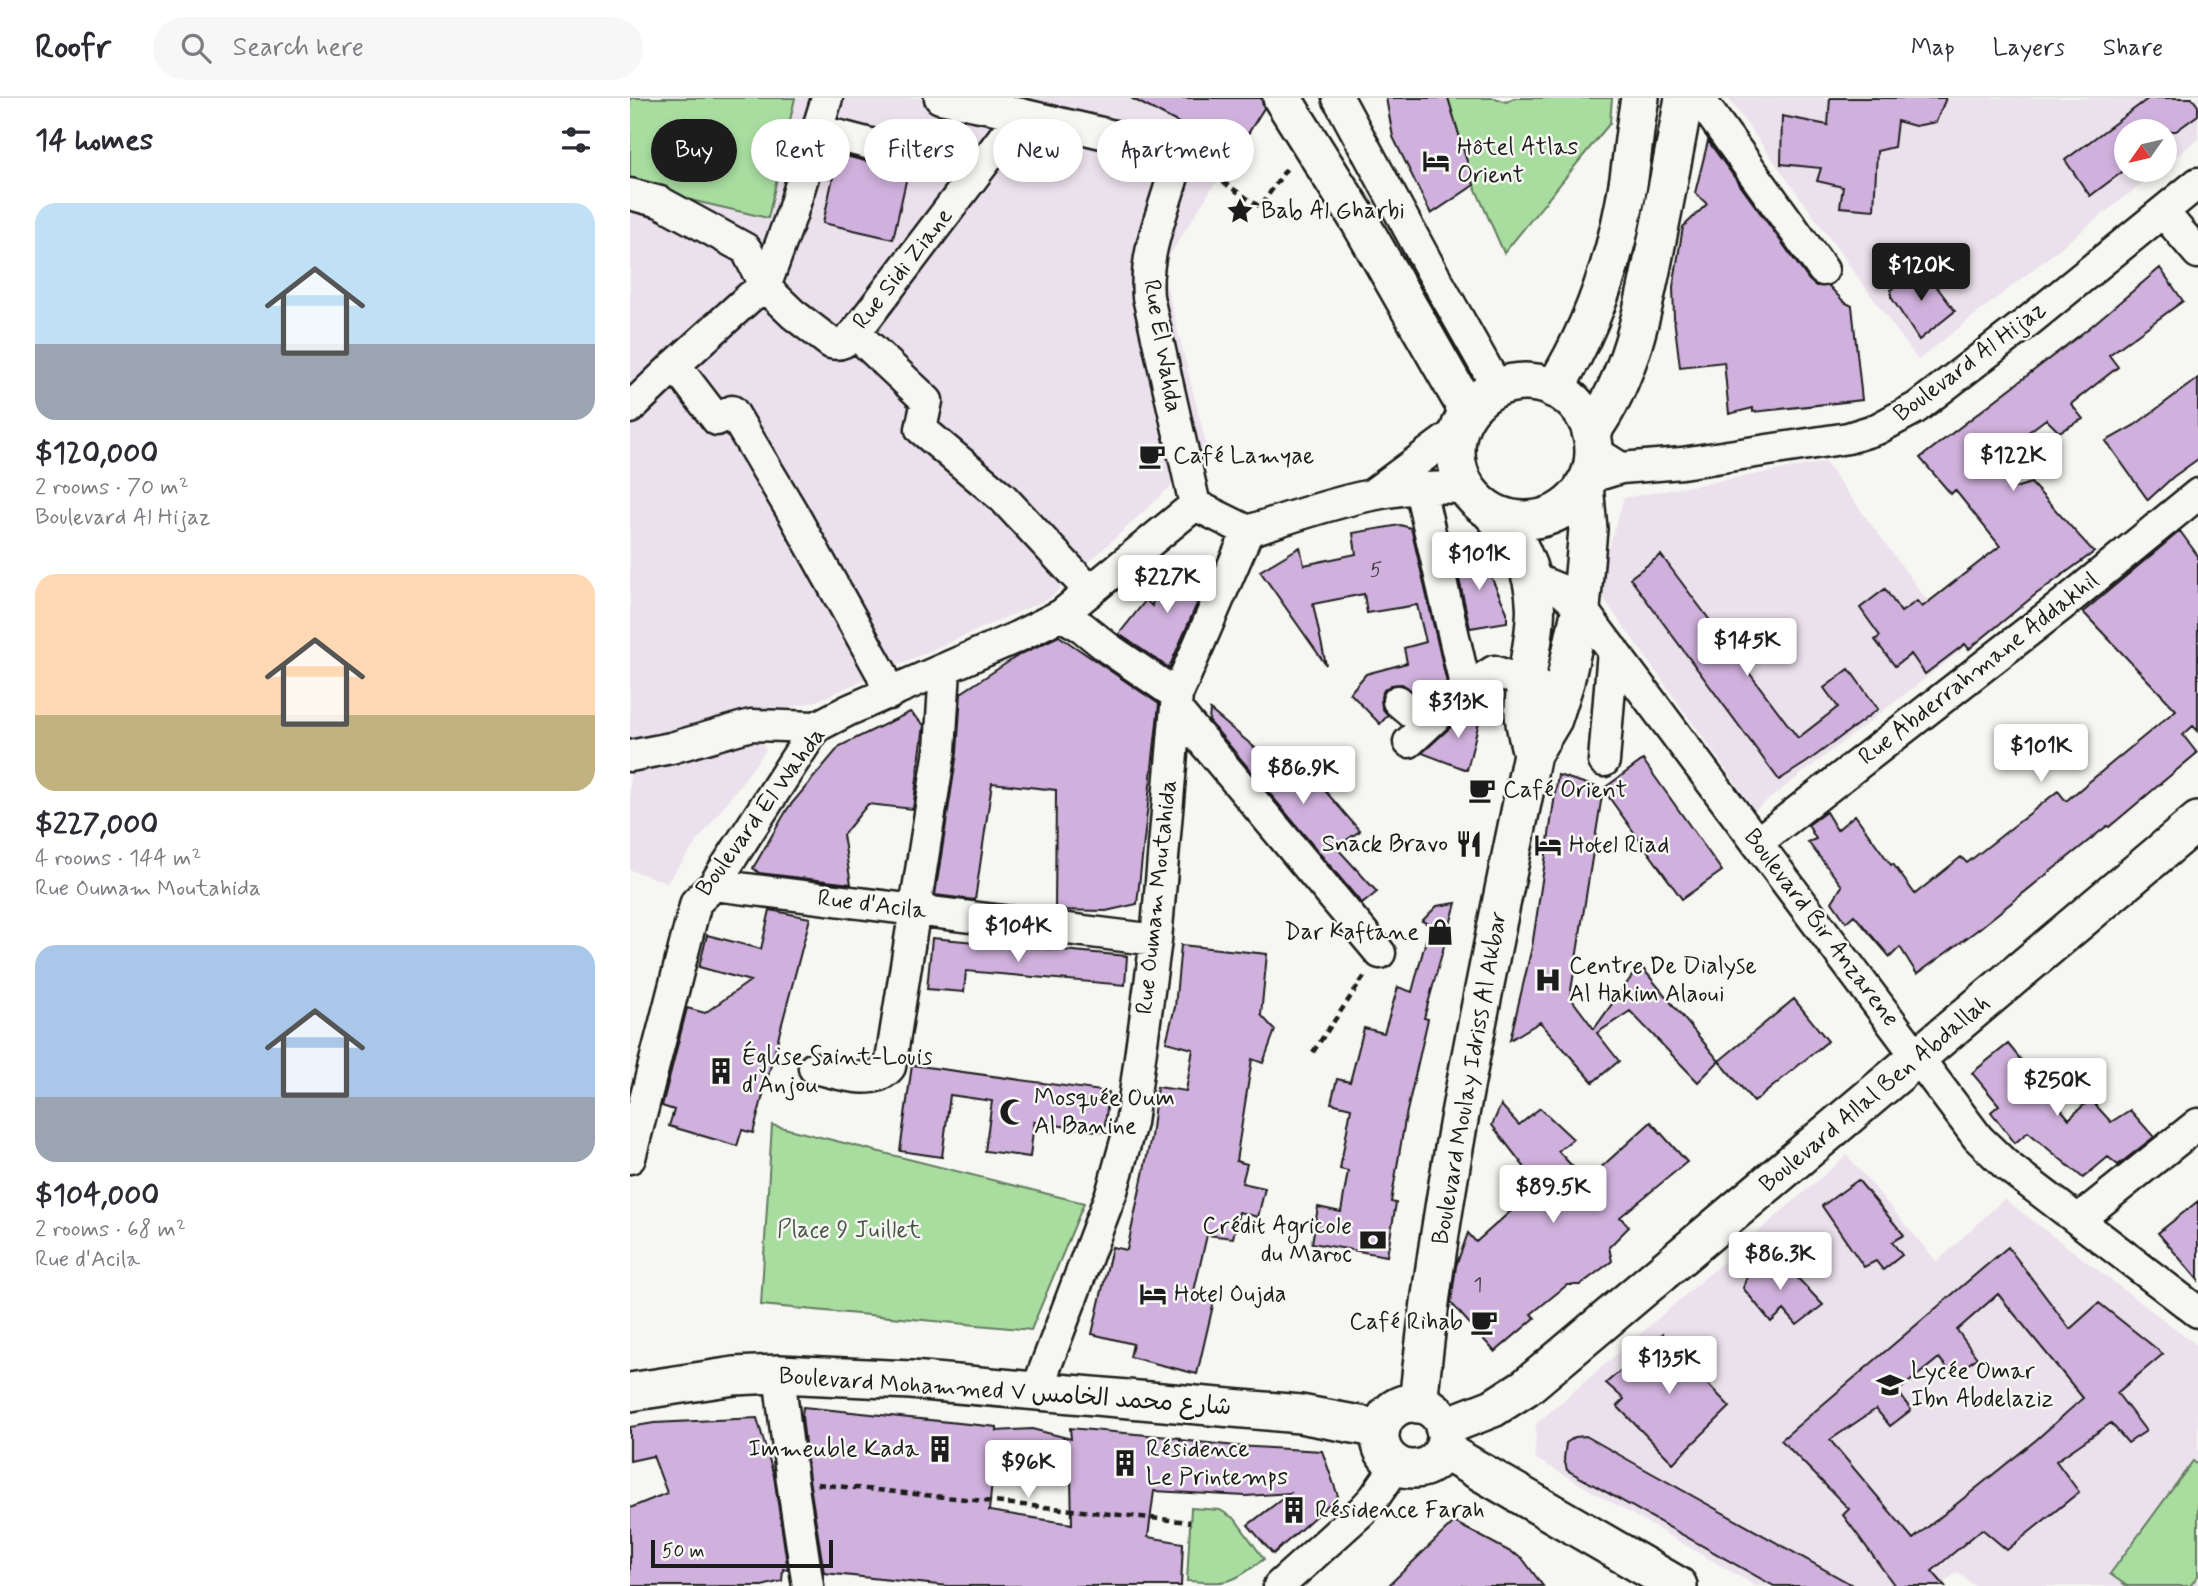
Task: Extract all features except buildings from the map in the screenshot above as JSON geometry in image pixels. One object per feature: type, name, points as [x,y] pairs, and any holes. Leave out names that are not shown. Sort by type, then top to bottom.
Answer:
[{"type":"main road","points":[[1282,98],[1308,137],[1463,421]]},
{"type":"main road","points":[[1555,388],[1572,360],[1591,319],[1607,272],[1629,179],[1640,98]]},
{"type":"main road","points":[[1596,463],[1577,406],[1555,388],[1526,381],[1497,387],[1484,395],[1463,421],[1456,446],[1457,461],[1478,499],[1504,516],[1519,519],[1549,515],[1575,498],[1596,463],[1606,412],[1629,353],[1647,289],[1685,98]]},
{"type":"main road","name":"Boulevard Moulay Idriss Al Akbar","points":[[1435,1427],[1425,1334],[1454,1148],[1532,754],[1553,719],[1581,608],[1596,463]]},
{"type":"main road","name":"Boulevard Moulay Idriss Al Akbar","points":[[1478,499],[1522,552],[1531,578],[1537,608],[1536,630],[1524,714],[1532,754]]},
{"type":"main road","name":"Boulevard Allal Ben Abdallah","points":[[1435,1427],[1493,1408],[1526,1387],[2198,821]]},
{"type":"main road","name":"Boulevard Mohammed V شارع محمد الخامس","points":[[630,1392],[734,1376],[779,1374],[911,1380],[1300,1414],[1381,1429]]},
{"type":"main road","points":[[1435,1427],[1436,1460],[1424,1467],[1412,1469],[1397,1465],[1384,1452],[1380,1441],[1384,1420],[1393,1410],[1407,1404],[1435,1427],[1678,1586]]},
{"type":"street","points":[[820,119],[827,98]]},
{"type":"street","points":[[940,98],[1097,132]]},
{"type":"street","points":[[1338,98],[1497,387]]},
{"type":"street","points":[[1699,98],[1823,270]]},
{"type":"street","name":"Rue Sidi Ziane","points":[[979,169],[1021,114]]},
{"type":"street","points":[[1629,179],[1668,185]]},
{"type":"street","points":[[630,408],[750,297],[765,287],[801,182]]},
{"type":"street","name":"Rue Sidi Ziane","points":[[765,287],[793,314],[831,343],[838,345],[845,342],[969,182]]},
{"type":"street","name":"Rue El Wahda","points":[[1171,182],[1150,253],[1147,278],[1195,506]]},
{"type":"street","name":"Boulevard Al Hijaz","points":[[1596,463],[1682,463],[1848,438],[1877,429],[1916,408],[2198,183]]},
{"type":"street","points":[[630,194],[660,202],[746,250],[765,287]]},
{"type":"street","points":[[2163,212],[2198,253]]},
{"type":"street","points":[[855,332],[927,401],[920,429],[1003,498],[1090,592]]},
{"type":"street","points":[[675,365],[717,421],[732,411],[794,515],[881,672],[889,694]]},
{"type":"street","points":[[1374,493],[1463,421]]},
{"type":"street","points":[[1195,506],[1248,531],[1374,493],[1442,486],[1478,499]]},
{"type":"street","points":[[1420,489],[1466,690]]},
{"type":"street","name":"Rue Abderrahmane Addakhil","points":[[1758,842],[2061,606],[2198,494]]},
{"type":"street","name":"Boulevard El Wahda","points":[[630,1158],[696,902],[714,885],[816,727],[849,710],[1017,638],[1061,615],[1195,506]]},
{"type":"street","name":"Rue Oumam Moutahida","points":[[1036,1392],[1124,1155],[1131,1123],[1156,940],[1177,702],[1248,531]]},
{"type":"street","name":"Boulevard Bir Anzarene","points":[[1531,578],[1561,590],[1581,608],[1918,1059],[1989,1148],[2006,1165],[2198,1312]]},
{"type":"street","points":[[1061,615],[1177,702],[1380,953]]},
{"type":"street","points":[[1604,761],[1613,650]]},
{"type":"street","points":[[814,1068],[872,1079],[886,1073],[890,1067],[940,750],[945,670]]},
{"type":"street","points":[[1409,742],[1466,690],[1494,671],[1527,681],[1560,696]]},
{"type":"street","points":[[1398,701],[1411,712],[1431,721]]},
{"type":"street","points":[[630,756],[671,748],[751,724],[816,727]]},
{"type":"street","name":"Rue d'Acila","points":[[714,885],[1156,940]]},
{"type":"street","points":[[2078,1220],[2198,1124]]},
{"type":"street","points":[[779,1374],[808,1586]]},
{"type":"street","points":[[1279,1586],[1362,1511],[1397,1465]]},
{"type":"path","points":[[1223,182],[1260,208],[1308,137]]},
{"type":"path","points":[[1313,1052],[1380,953]]},
{"type":"path","points":[[792,1481],[1190,1522]]},
{"type":"shaded area","points":[[630,98],[1268,100],[1254,122],[1254,119],[1097,119],[1097,182],[1216,182],[1162,267],[1208,452],[1050,598],[814,702],[747,717],[766,750],[667,882],[630,870]]},
{"type":"shaded area","points":[[1728,98],[2198,98],[2198,139],[2177,156],[2177,119],[2114,119],[2114,182],[2144,182],[1918,360]]},
{"type":"shaded area","points":[[1825,462],[1963,649],[1755,810],[1596,588],[1624,498]]},
{"type":"shaded area","name":"Lycée Omar Ibn Abdelaziz","points":[[1847,1155],[1937,1262],[2004,1199],[2198,1346],[2198,1586],[1974,1586],[1957,1572],[1939,1586],[1756,1586],[1535,1458],[1536,1424]]},
{"type":"green space","points":[[630,98],[795,98],[790,119],[751,119],[751,182],[776,182],[768,218],[630,186]]},
{"type":"green space","points":[[1448,98],[1495,98],[1506,102],[1514,98],[1612,98],[1610,123],[1504,253],[1474,185]]},
{"type":"green space","name":"Place 9 Juillet","points":[[772,1125],[1084,1203],[1031,1330],[761,1305]]},
{"type":"green space","points":[[2193,1461],[2198,1465],[2198,1576],[2190,1586],[2127,1586],[2110,1574]]},
{"type":"green space","points":[[1191,1508],[1220,1510],[1235,1519],[1264,1559],[1229,1581],[1187,1581]]},
{"type":"place","name":"Hôtel Atlas Orient","points":[[1436,161]]},
{"type":"place","name":"Bab Al Gharbi","points":[[1240,211]]},
{"type":"place","name":"Café Lamyae","points":[[1152,456]]},
{"type":"place","name":"Café Orient","points":[[1482,790]]},
{"type":"place","name":"Snack Bravo","points":[[1469,844]]},
{"type":"place","name":"Hotel Riad","points":[[1548,845]]},
{"type":"place","name":"Dar Kaftane","points":[[1440,932]]},
{"type":"place","name":"Centre De Dialyse Al Hakim Alaoui","points":[[1548,980]]},
{"type":"place","name":"Église Saint-Louis d'Anjou","points":[[721,1071]]},
{"type":"place","name":"Mosquée Oum Al Banine","points":[[1013,1112]]},
{"type":"place","name":"Crédit Agricole du Maroc","points":[[1373,1240]]},
{"type":"place","name":"Hotel Oujda","points":[[1153,1294]]},
{"type":"place","name":"Café Rihab","points":[[1484,1322]]},
{"type":"place","name":"Lycée Omar Ibn Abdelaziz","points":[[1890,1385]]},
{"type":"place","name":"Immeuble Kada","points":[[940,1449]]},
{"type":"place","name":"Résidence Le Printemps","points":[[1125,1463]]},
{"type":"place","name":"Résidence Farah","points":[[1294,1510]]}]
